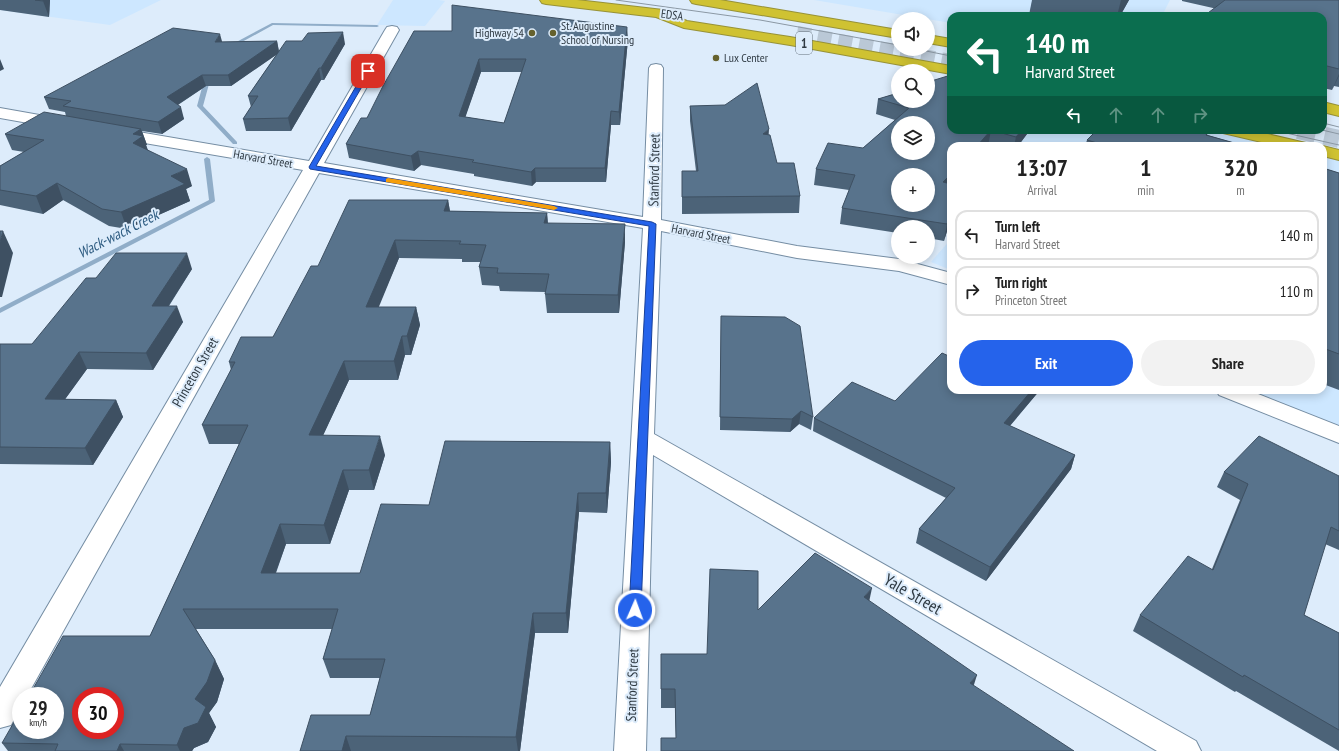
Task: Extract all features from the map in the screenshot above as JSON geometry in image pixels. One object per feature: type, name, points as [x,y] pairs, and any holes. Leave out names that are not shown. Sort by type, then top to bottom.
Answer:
[{"type":"highway","name":"EDSA","points":[[546,0],[658,13],[797,33]]},
{"type":"highway","name":"EDSA","points":[[696,0],[891,33]]},
{"type":"highway","name":"1","points":[[739,0],[891,25]]},
{"type":"highway","name":"1","points":[[658,13],[684,24],[790,41],[947,69]]},
{"type":"highway","points":[[935,32],[947,34]]},
{"type":"highway","points":[[935,40],[947,42]]},
{"type":"highway","points":[[1327,108],[1339,111]]},
{"type":"highway","points":[[1327,119],[1339,122]]},
{"type":"highway","points":[[1247,134],[1282,142]]},
{"type":"highway","points":[[1327,152],[1339,155]]},
{"type":"street","name":"Princeton Street","points":[[0,715],[312,167],[392,30]]},
{"type":"street","name":"Stanford Street","points":[[630,751],[652,224],[656,68]]},
{"type":"street","points":[[0,113],[75,126]]},
{"type":"street","name":"Harvard Street","points":[[98,130],[652,224],[796,252],[899,265],[947,277]]},
{"type":"street","points":[[1237,394],[1339,435]]},
{"type":"street","name":"Yale Street","points":[[642,438],[1185,751]]},
{"type":"shaded area","points":[[0,0],[161,0],[110,25],[0,10]]},
{"type":"shaded area","points":[[393,0],[445,1],[425,26],[377,25]]},
{"type":"shaded area","points":[[814,0],[1170,0],[1164,12],[947,12],[947,22],[935,20],[935,12],[891,13]]},
{"type":"shaded area","points":[[1027,134],[1218,134],[1261,142],[1021,142]]},
{"type":"shaded area","points":[[1327,158],[1339,161],[1339,428],[1255,394],[1327,394]]},
{"type":"shaded area","points":[[947,244],[947,268],[935,264],[935,257]]},
{"type":"building","points":[[1225,0],[1339,0],[1339,69],[1327,66],[1327,12],[1209,12]]},
{"type":"building","points":[[452,5],[627,27],[619,112],[611,111],[605,168],[535,168],[531,172],[472,162],[474,160],[418,151],[411,156],[346,144],[361,118],[367,118],[414,31],[452,31]],"holes":[[[479,59],[526,59],[504,123],[459,116]]]},
{"type":"building","points":[[173,28],[220,34],[215,42],[277,41],[228,75],[202,75],[167,97],[181,107],[158,122],[63,106],[71,101],[44,97]]},
{"type":"building","points":[[343,32],[288,118],[243,119],[258,96],[248,96],[286,41],[302,41],[308,33]]},
{"type":"building","points":[[947,76],[947,134],[988,134],[980,142],[947,142],[947,178],[943,182],[947,183],[947,224],[935,222],[935,220],[921,220],[842,208],[855,175],[816,169],[828,143],[863,148],[891,124],[891,160],[935,160],[935,116],[900,116],[909,108],[935,108],[935,80]]},
{"type":"building","points":[[757,83],[769,129],[763,134],[770,135],[777,163],[794,163],[800,196],[682,197],[682,171],[698,171],[690,106],[725,105]]},
{"type":"building","points":[[891,95],[891,103],[878,99]]},
{"type":"building","points":[[44,112],[141,129],[133,134],[143,136],[133,143],[187,169],[171,176],[185,184],[121,212],[102,209],[57,183],[36,196],[0,190],[0,166],[44,140],[5,134]]},
{"type":"building","points":[[1005,134],[1019,134],[1016,137]]},
{"type":"building","points":[[1093,134],[1207,134],[1206,135],[1231,142],[1094,142],[1087,140]]},
{"type":"building","points":[[1327,169],[1339,173],[1339,354],[1327,350]]},
{"type":"building","points":[[349,200],[448,200],[444,211],[547,213],[544,223],[625,224],[618,295],[545,294],[549,274],[497,273],[498,268],[479,267],[486,245],[459,244],[461,241],[395,240],[366,307],[416,307],[407,336],[402,336],[394,361],[344,361],[309,435],[380,436],[369,470],[343,470],[324,525],[280,524],[261,573],[360,573],[381,504],[429,505],[445,441],[610,442],[606,493],[578,493],[566,613],[533,613],[516,737],[346,736],[342,751],[300,751],[311,715],[370,715],[385,659],[323,659],[338,609],[183,609],[215,660],[207,682],[195,699],[206,707],[198,723],[184,728],[177,745],[120,744],[117,751],[55,751],[58,744],[2,743],[12,726],[12,739],[64,739],[64,687],[34,687],[63,636],[150,636],[248,425],[202,425],[235,362],[229,362],[241,337],[273,337],[311,266],[318,266]]},
{"type":"building","points":[[0,231],[3,231],[0,242]]},
{"type":"building","points":[[116,253],[187,253],[152,306],[177,306],[146,353],[79,352],[45,399],[116,400],[85,448],[0,447],[0,344],[32,344],[86,278],[96,278]]},
{"type":"building","points":[[721,316],[785,317],[800,326],[813,417],[801,411],[792,419],[720,417]]},
{"type":"building","points":[[942,353],[947,355],[947,394],[1029,394],[1004,423],[1075,455],[990,567],[919,529],[955,488],[814,418],[852,382],[895,401]]},
{"type":"building","points":[[1259,436],[1339,476],[1339,531],[1331,527],[1304,615],[1339,633],[1339,730],[1244,675],[1243,677],[1140,615],[1188,556],[1213,570],[1248,484],[1224,472]]},
{"type":"building","points":[[815,553],[872,588],[864,597],[977,675],[970,683],[1074,751],[661,751],[661,738],[676,738],[675,689],[661,689],[661,654],[707,654],[710,569],[758,571],[758,610]]},
{"type":"waterway","name":"Wack-wack Creek","points":[[229,47],[272,24],[377,26]]},
{"type":"waterway","name":"Wack-wack Creek","points":[[211,76],[206,84],[200,106],[235,143]]},
{"type":"waterway","name":"Wack-wack Creek","points":[[0,311],[212,201],[207,159]]},
{"type":"tunnel","points":[[797,33],[947,60]]},
{"type":"tunnel","points":[[1316,134],[1339,139]]},
{"type":"tram line","points":[[616,0],[760,20],[891,44]]},
{"type":"tram line","points":[[935,53],[947,55]]},
{"type":"tram line","points":[[1327,124],[1339,127]]},
{"type":"tram line","points":[[1327,131],[1339,134]]},
{"type":"tram line","points":[[1291,134],[1326,142]]},
{"type":"tram line","points":[[1327,142],[1339,145]]},
{"type":"slow traffic","points":[[388,180],[554,208]]},
{"type":"place","name":"Highway 54","points":[[532,33]]},
{"type":"place","name":"St. Augustine School of Nursing","points":[[553,33]]},
{"type":"place","name":"Lux Center","points":[[716,58]]},
{"type":"route","points":[[368,71],[312,167],[652,224],[635,610]]}]
